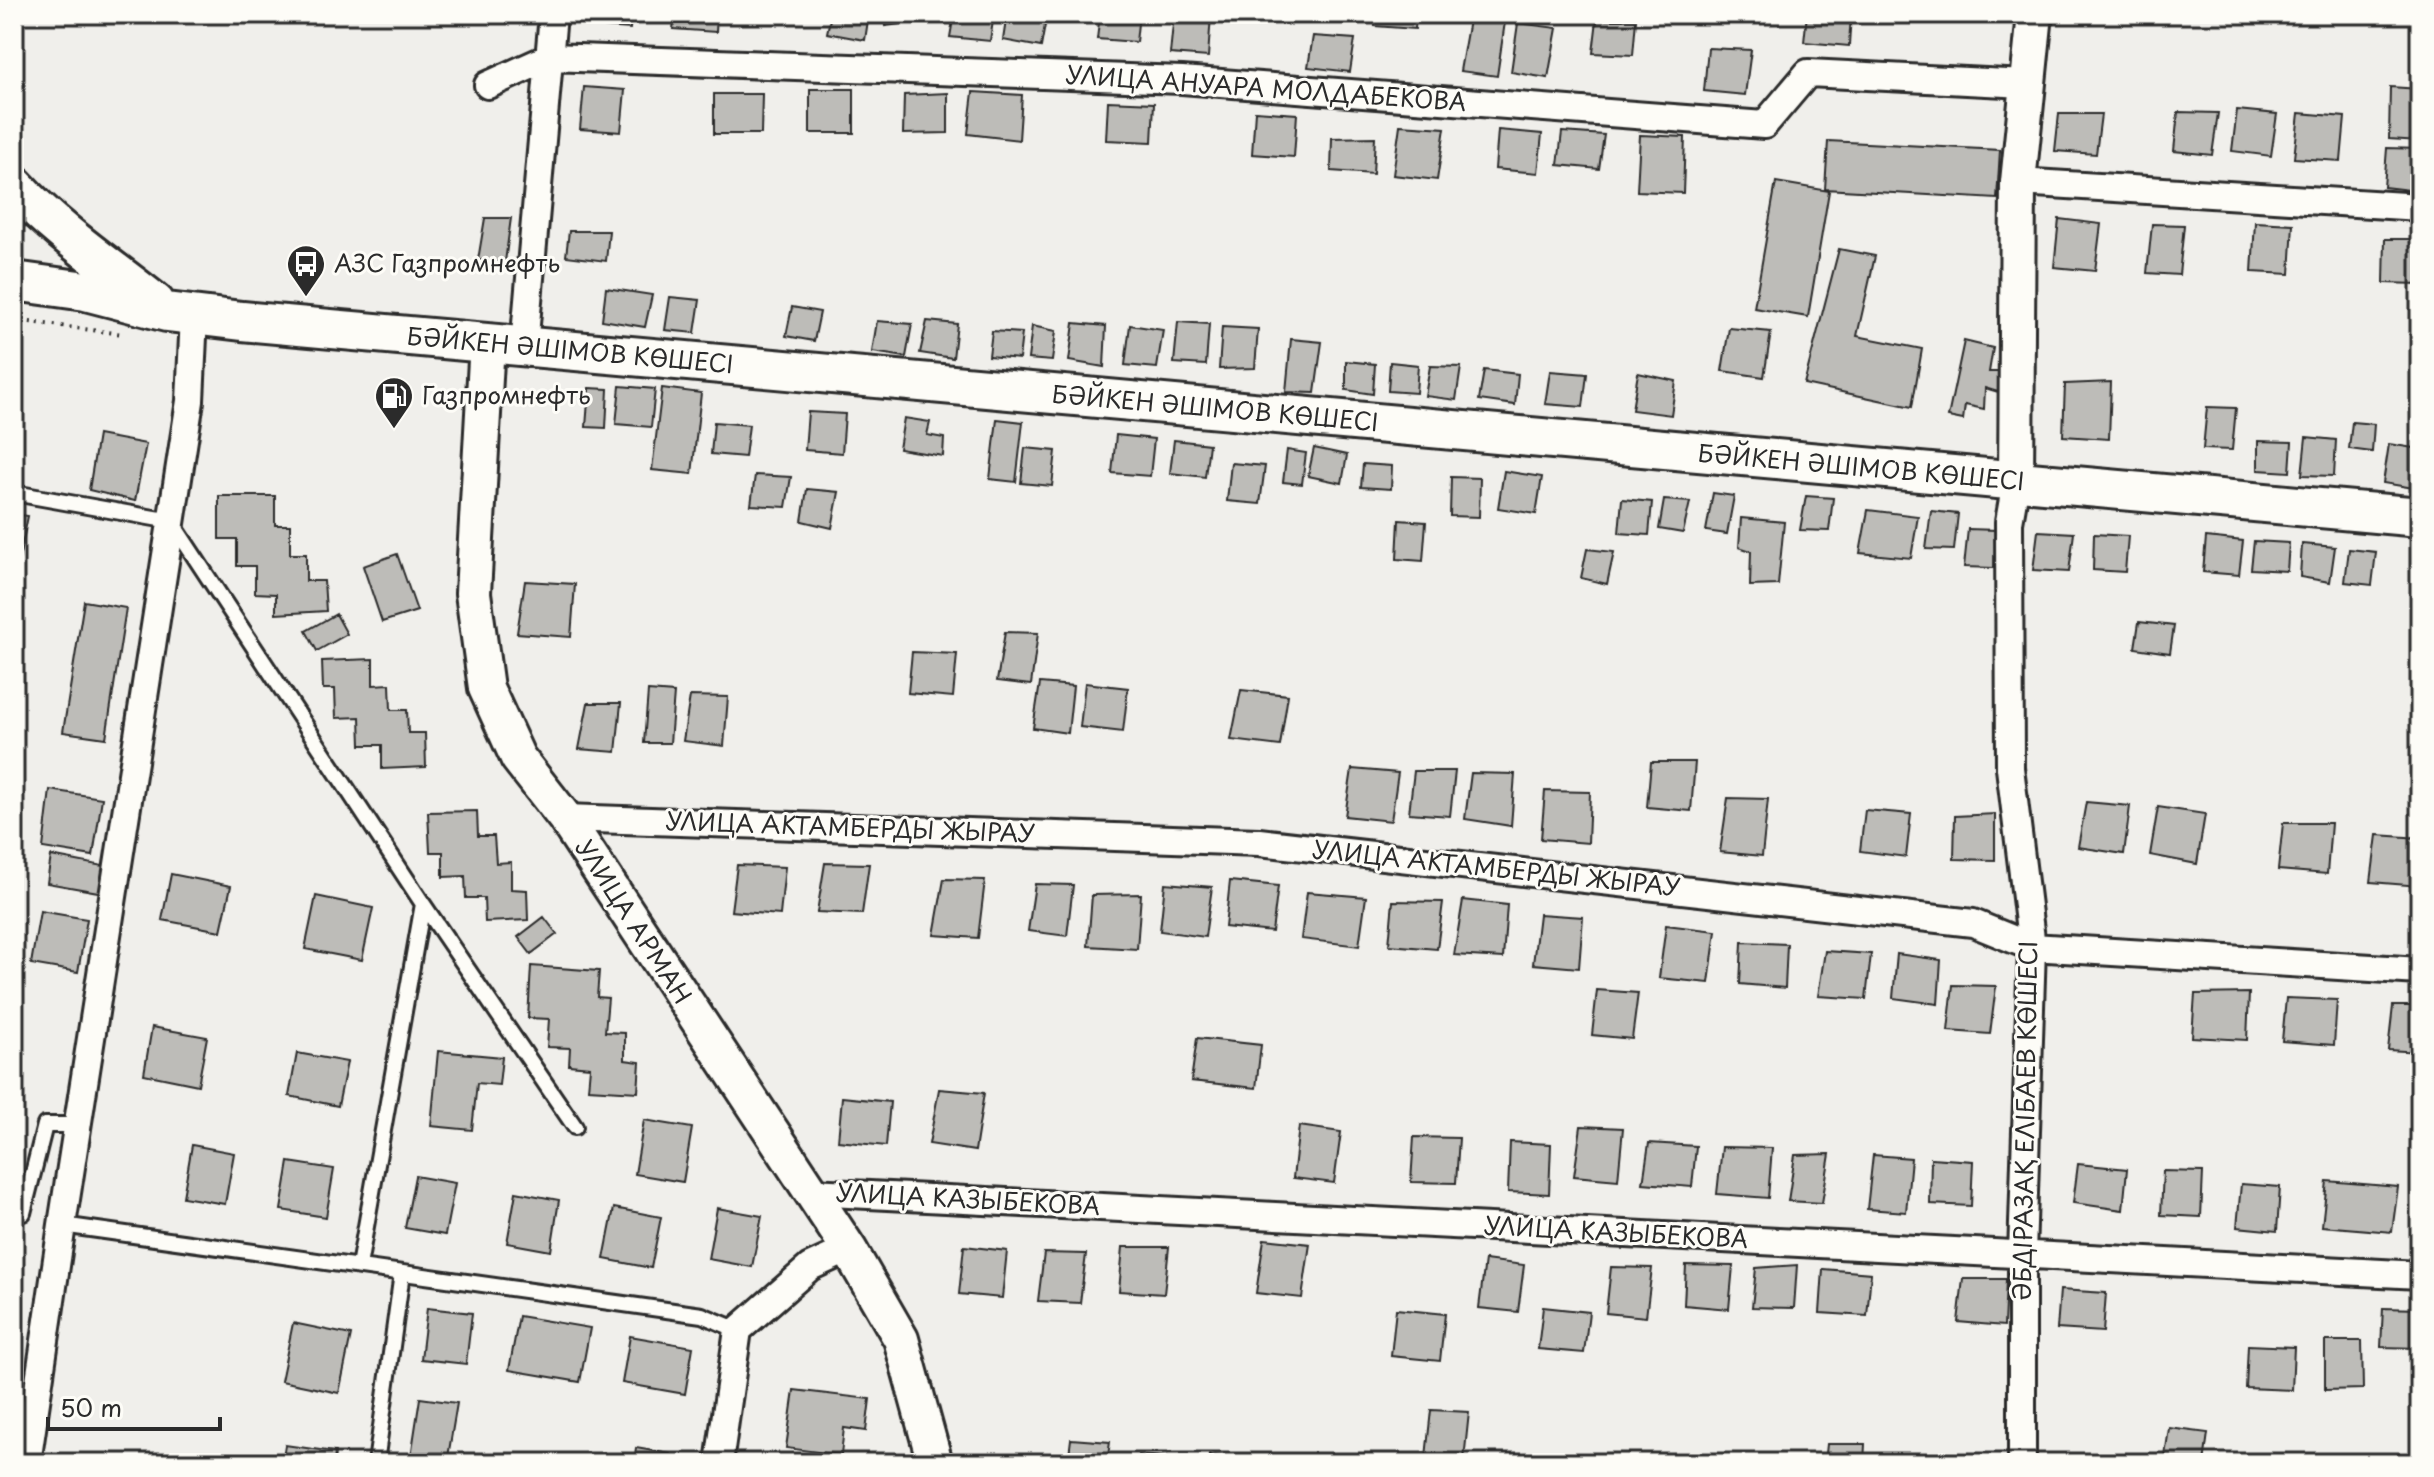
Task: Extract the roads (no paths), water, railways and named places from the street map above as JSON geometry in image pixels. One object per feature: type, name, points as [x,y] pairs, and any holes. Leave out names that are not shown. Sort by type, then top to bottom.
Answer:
[{"type":"main road","points":[[14,185],[65,232],[181,314]]},
{"type":"main road","name":"БӘЙКЕН ӘШІМОВ КӨШЕСІ","points":[[14,281],[86,291],[181,314],[2420,517]]},
{"type":"street","points":[[506,345],[550,57],[553,14]]},
{"type":"street","name":"ӘБДІРАЗАҚ ЕЛІБАЕВ КӨШЕСІ","points":[[2022,1463],[2022,1254],[2032,947],[2010,768],[2009,522],[2016,482],[2018,182],[2035,14]]},
{"type":"street","name":"УЛИЦА АНУАРА МОЛДАБЕКОВА","points":[[488,85],[550,57],[1182,80],[1764,125],[1808,73],[2026,84]]},
{"type":"street","points":[[2018,182],[2420,207]]},
{"type":"street","points":[[27,1463],[190,401],[181,314]]},
{"type":"street","name":"УЛИЦА АРМАН","points":[[506,345],[473,593],[486,688],[518,758],[565,818],[849,1249],[901,1339],[935,1463]]},
{"type":"street","name":"УЛИЦА АКТАМБЕРДЫ ЖЫРАУ","points":[[565,818],[1259,842],[1973,923],[2032,947],[2420,971]]},
{"type":"street","name":"УЛИЦА КАЗЫБЕКОВА","points":[[811,1192],[2420,1275]]},
{"type":"street","points":[[719,1463],[738,1330],[810,1267],[849,1249]]},
{"type":"lane","points":[[14,493],[171,521],[423,904],[575,1127]]},
{"type":"lane","points":[[359,1266],[423,904]]},
{"type":"lane","points":[[14,1212],[23,1213],[45,1125],[78,1125]]},
{"type":"lane","points":[[62,1225],[702,1315],[738,1330]]},
{"type":"lane","points":[[376,1463],[402,1273]]},
{"type":"place","name":"АЗС Газпромнефть","points":[[306,298]]},
{"type":"place","name":"Газпромнефть","points":[[394,430]]}]
